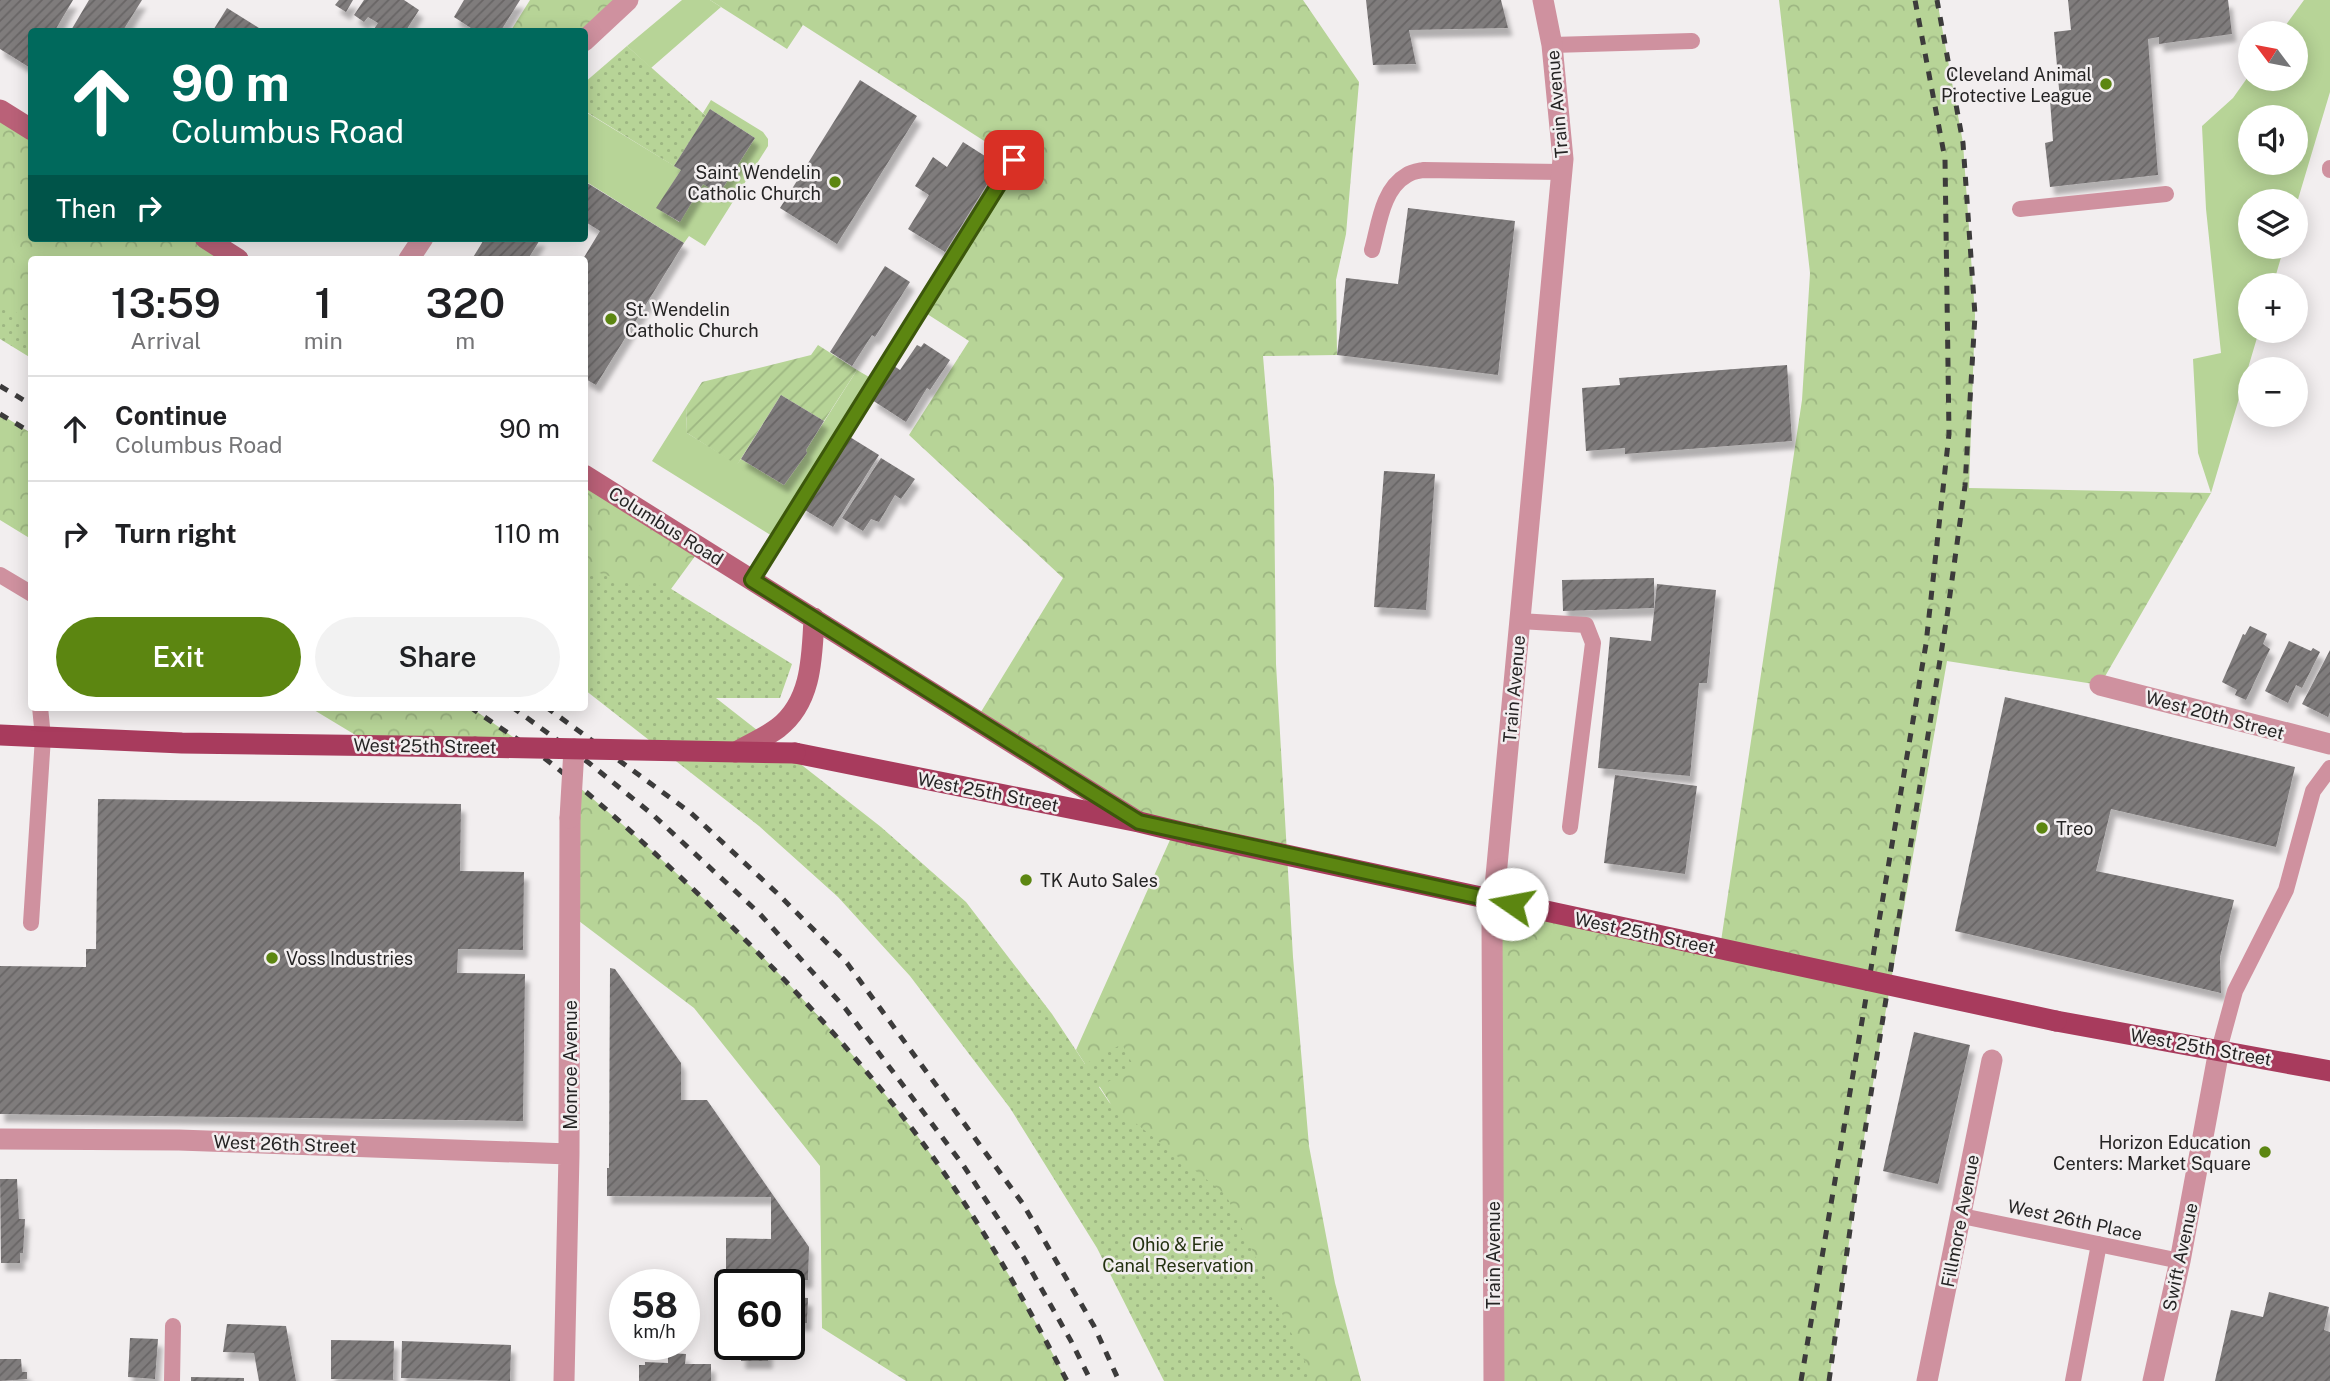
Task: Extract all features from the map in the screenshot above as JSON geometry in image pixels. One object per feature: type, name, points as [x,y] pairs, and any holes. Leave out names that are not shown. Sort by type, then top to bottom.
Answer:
[{"type":"main road","name":"West 25th Street","points":[[0,735],[182,743],[795,753],[1139,822],[2056,1021],[2330,1071]]},
{"type":"street","points":[[588,37],[628,0]]},
{"type":"street","name":"Train Avenue","points":[[1494,1381],[1492,919],[1563,159],[1552,45],[1543,0]]},
{"type":"street","points":[[0,110],[28,128]]},
{"type":"street","points":[[211,242],[233,256]]},
{"type":"street","name":"Columbus Road","points":[[588,478],[1139,822]]},
{"type":"street","points":[[736,752],[778,728],[791,716],[808,685],[814,618]]},
{"type":"street","name":"West 20th Street","points":[[2100,685],[2330,744]]},
{"type":"street","name":"Monroe Avenue","points":[[564,1381],[569,1154],[570,817],[574,749]]},
{"type":"street","name":"Swift Avenue","points":[[2153,1381],[2180,1261],[2219,1050]]},
{"type":"street","name":"Fillmore Avenue","points":[[1927,1381],[1992,1060]]},
{"type":"street","name":"West 26th Street","points":[[0,1139],[179,1140],[569,1154]]},
{"type":"lane","points":[[1552,45],[1692,41]]},
{"type":"lane","points":[[752,580],[1014,160]]},
{"type":"lane","points":[[1372,250],[1384,205],[1392,190],[1407,175],[1423,170],[1562,172]]},
{"type":"lane","points":[[2020,209],[2166,194]]},
{"type":"lane","points":[[0,575],[28,592]]},
{"type":"lane","points":[[1520,621],[1586,625],[1592,643],[1570,827]]},
{"type":"lane","points":[[31,923],[43,737],[40,711]]},
{"type":"lane","points":[[2219,1050],[2235,991],[2286,890],[2313,791],[2330,768]]},
{"type":"lane","name":"West 26th Place","points":[[1962,1216],[2180,1261]]},
{"type":"lane","points":[[2073,1381],[2099,1244]]},
{"type":"lane","points":[[172,1381],[173,1326]]},
{"type":"green space","points":[[530,0],[628,0],[588,29],[512,28]]},
{"type":"green space","points":[[682,0],[710,0],[721,7],[651,68],[627,46]]},
{"type":"green space","points":[[710,0],[1303,0],[1359,82],[1346,234],[1336,280],[1337,355],[1263,356],[1274,488],[1276,664],[1293,957],[1309,1146],[1335,1283],[1361,1381],[1290,1381],[1076,1050],[1174,831],[976,720],[1063,578],[909,435],[969,341],[921,310],[1014,160],[803,25],[787,49]]},
{"type":"green space","points":[[1779,0],[1937,0],[1963,143],[1975,315],[1969,488],[2211,493],[2100,685],[1947,661],[1867,1118],[1829,1381],[1494,1381],[1494,899],[1720,948],[1802,400],[1810,273]]},
{"type":"green space","points":[[2304,0],[2330,0],[2330,92],[2308,166],[2308,105],[2238,105],[2238,175],[2305,175],[2301,189],[2238,189],[2238,259],[2281,259],[2276,273],[2238,273],[2238,343],[2255,343],[2251,357],[2238,357],[2238,402],[2211,493],[2198,453],[2193,359],[2221,353],[2206,209],[2202,126],[2238,91],[2308,91],[2308,21],[2289,21]]},
{"type":"green space","points":[[627,46],[706,116],[674,166],[588,113],[588,80]]},
{"type":"green space","points":[[711,100],[763,132],[768,139],[768,146],[705,246],[689,236],[684,243],[588,183],[588,113],[681,170],[657,208],[679,222],[703,184],[719,194],[755,138],[710,109],[706,116],[703,113]]},
{"type":"green space","points":[[0,110],[28,128],[28,242],[211,242],[233,256],[28,256],[28,336],[0,319]]},
{"type":"green space","points":[[0,302],[28,320],[28,356],[0,339]]},
{"type":"green space","points":[[818,345],[857,370],[824,421],[781,395],[737,465],[687,433],[686,407],[702,382],[811,355]]},
{"type":"green space","points":[[857,370],[876,381],[777,539],[652,461],[686,407],[687,433],[737,464],[741,459],[784,485],[807,453],[806,450]]},
{"type":"green space","points":[[0,414],[28,431],[28,537],[0,520]]},
{"type":"green space","points":[[588,477],[701,548],[671,589],[654,598],[588,588]]},
{"type":"green space","name":"Ohio & Erie Canal Reservation","points":[[588,569],[646,588],[652,577],[792,664],[780,698],[716,698],[881,827],[966,902],[1052,1014],[1085,1064],[1122,1044],[1134,1067],[1099,1087],[1109,1102],[1226,1195],[1314,1381],[1164,1381],[1097,1248],[1010,1108],[910,976],[838,897],[759,826],[588,692]]},
{"type":"green space","points":[[316,711],[476,711],[529,748],[372,745]]},
{"type":"green space","points":[[572,781],[659,857],[742,936],[783,977],[860,1063],[920,1140],[966,1206],[1009,1275],[1067,1381],[906,1381],[822,1328],[820,1166],[694,1008],[571,915]]},
{"type":"building","points":[[0,0],[73,0],[56,28],[28,28],[28,66],[0,49]]},
{"type":"building","points":[[89,0],[142,0],[124,28],[72,28]]},
{"type":"building","points":[[339,0],[353,0],[346,12],[335,5]]},
{"type":"building","points":[[364,0],[404,0],[419,10],[408,28],[375,28],[378,23],[368,17],[364,22],[354,15]]},
{"type":"building","points":[[464,0],[520,0],[502,28],[471,28],[454,17]]},
{"type":"building","points":[[1366,0],[1501,0],[1508,28],[1409,30],[1416,64],[1373,65]]},
{"type":"building","name":"Cleveland Animal Protective League","points":[[2068,0],[2228,0],[2232,34],[2159,44],[2159,37],[2148,39],[2158,175],[2050,187],[2045,143],[2053,141],[2050,100],[2060,100],[2054,32],[2071,30]]},
{"type":"building","points":[[227,8],[259,28],[214,28]]},
{"type":"building","points":[[860,80],[917,116],[837,244],[780,208]]},
{"type":"building","points":[[710,109],[755,138],[719,194],[703,184],[680,222],[656,208],[681,170],[674,166]]},
{"type":"building","points":[[963,142],[999,165],[945,252],[908,229],[929,195],[915,186],[933,157],[947,167]]},
{"type":"building","name":"St. Wendelin Catholic Church","points":[[588,183],[684,243],[596,385],[588,380],[588,256],[585,256],[600,231],[588,224]]},
{"type":"building","points":[[1408,208],[1515,221],[1498,375],[1337,355],[1346,278],[1398,284]]},
{"type":"building","points":[[483,242],[539,242],[530,256],[474,256]]},
{"type":"building","points":[[885,266],[910,282],[875,337],[872,335],[852,366],[830,352]]},
{"type":"building","points":[[924,343],[950,360],[930,390],[927,388],[906,422],[872,400],[894,366],[900,370],[917,345],[921,347]]},
{"type":"building","points":[[1787,365],[1792,441],[1625,454],[1625,448],[1586,451],[1582,388],[1620,385],[1619,378]]},
{"type":"building","points":[[781,395],[824,421],[806,450],[807,453],[784,485],[741,459]]},
{"type":"building","points":[[845,434],[879,455],[833,527],[800,507]]},
{"type":"building","points":[[881,458],[915,479],[901,499],[895,495],[879,522],[871,519],[863,531],[842,518]]},
{"type":"building","points":[[1384,471],[1435,474],[1426,610],[1374,607]]},
{"type":"building","points":[[1654,578],[1654,608],[1563,611],[1562,580]]},
{"type":"building","points":[[1657,584],[1716,590],[1707,683],[1699,683],[1690,776],[1598,768],[1610,637],[1651,641]]},
{"type":"building","points":[[2250,626],[2267,634],[2263,644],[2270,649],[2246,700],[2235,695],[2237,690],[2222,682],[2243,634],[2245,635]]},
{"type":"building","points":[[2289,641],[2320,652],[2302,688],[2296,685],[2288,703],[2265,691]]},
{"type":"building","points":[[2330,650],[2330,712],[2328,717],[2302,704]]},
{"type":"building","name":"Treo","points":[[2005,697],[2295,767],[2276,847],[2111,809],[2096,871],[2234,900],[2220,957],[2221,993],[1955,931]]},
{"type":"building","points":[[1615,775],[1697,786],[1685,874],[1604,863]]},
{"type":"building","name":"Voss Industries","points":[[98,799],[461,804],[460,871],[524,872],[523,950],[458,949],[457,973],[525,974],[523,1121],[0,1114],[0,966],[86,967],[86,949],[96,949]]},
{"type":"building","points":[[610,968],[615,969],[681,1063],[681,1100],[707,1100],[809,1247],[808,1280],[805,1280],[805,1269],[726,1269],[726,1238],[771,1239],[771,1197],[607,1196]]},
{"type":"building","points":[[1914,1032],[1970,1045],[1938,1184],[1883,1171]]},
{"type":"building","points":[[0,1179],[17,1179],[19,1219],[25,1219],[20,1263],[1,1263]]},
{"type":"building","points":[[2269,1292],[2329,1307],[2324,1330],[2330,1332],[2330,1381],[2215,1381],[2231,1310],[2263,1317]]},
{"type":"building","points":[[805,1298],[808,1298],[805,1323]]},
{"type":"building","points":[[227,1324],[286,1326],[296,1381],[259,1381],[254,1353],[223,1352]]},
{"type":"building","points":[[130,1338],[158,1339],[155,1379],[128,1377]]},
{"type":"building","points":[[331,1340],[394,1341],[393,1380],[331,1379]]},
{"type":"building","points":[[402,1341],[511,1345],[510,1381],[401,1378]]},
{"type":"building","points":[[0,1359],[21,1359],[22,1372],[27,1372],[27,1379],[0,1381]]},
{"type":"building","points":[[668,1360],[685,1360],[685,1364],[711,1364],[711,1381],[639,1381],[639,1365],[645,1365],[645,1362],[668,1363]]},
{"type":"building","points":[[191,1377],[244,1378],[244,1381],[191,1381]]},
{"type":"railway","points":[[1801,1381],[1926,644],[1949,434],[1945,159],[1915,0]]},
{"type":"railway","points":[[1829,1381],[1855,1194],[1947,616],[1965,486],[1975,315],[1963,143],[1937,0]]},
{"type":"railway","points":[[0,386],[28,403]]},
{"type":"railway","points":[[0,414],[28,431]]},
{"type":"railway","points":[[476,711],[552,764],[630,831],[733,928],[844,1046],[896,1108],[944,1172],[1009,1275],[1067,1381]]},
{"type":"railway","points":[[518,711],[589,763],[652,814],[759,913],[845,1008],[963,1165],[1024,1258],[1091,1381]]},
{"type":"railway","points":[[551,711],[691,813],[847,963],[1023,1204],[1094,1326],[1119,1381]]},
{"type":"place","name":"Cleveland Animal Protective League","points":[[2106,84]]},
{"type":"place","name":"Saint Wendelin Catholic Church","points":[[835,182]]},
{"type":"place","name":"St. Wendelin Catholic Church","points":[[611,319]]},
{"type":"place","name":"Treo","points":[[2042,828]]},
{"type":"place","name":"TK Auto Sales","points":[[1026,880]]},
{"type":"place","name":"Voss Industries","points":[[272,958]]},
{"type":"place","name":"Horizon Education Centers: Market Square","points":[[2265,1152]]},
{"type":"route","points":[[1014,160],[752,580],[1139,822],[1512,904]]}]
